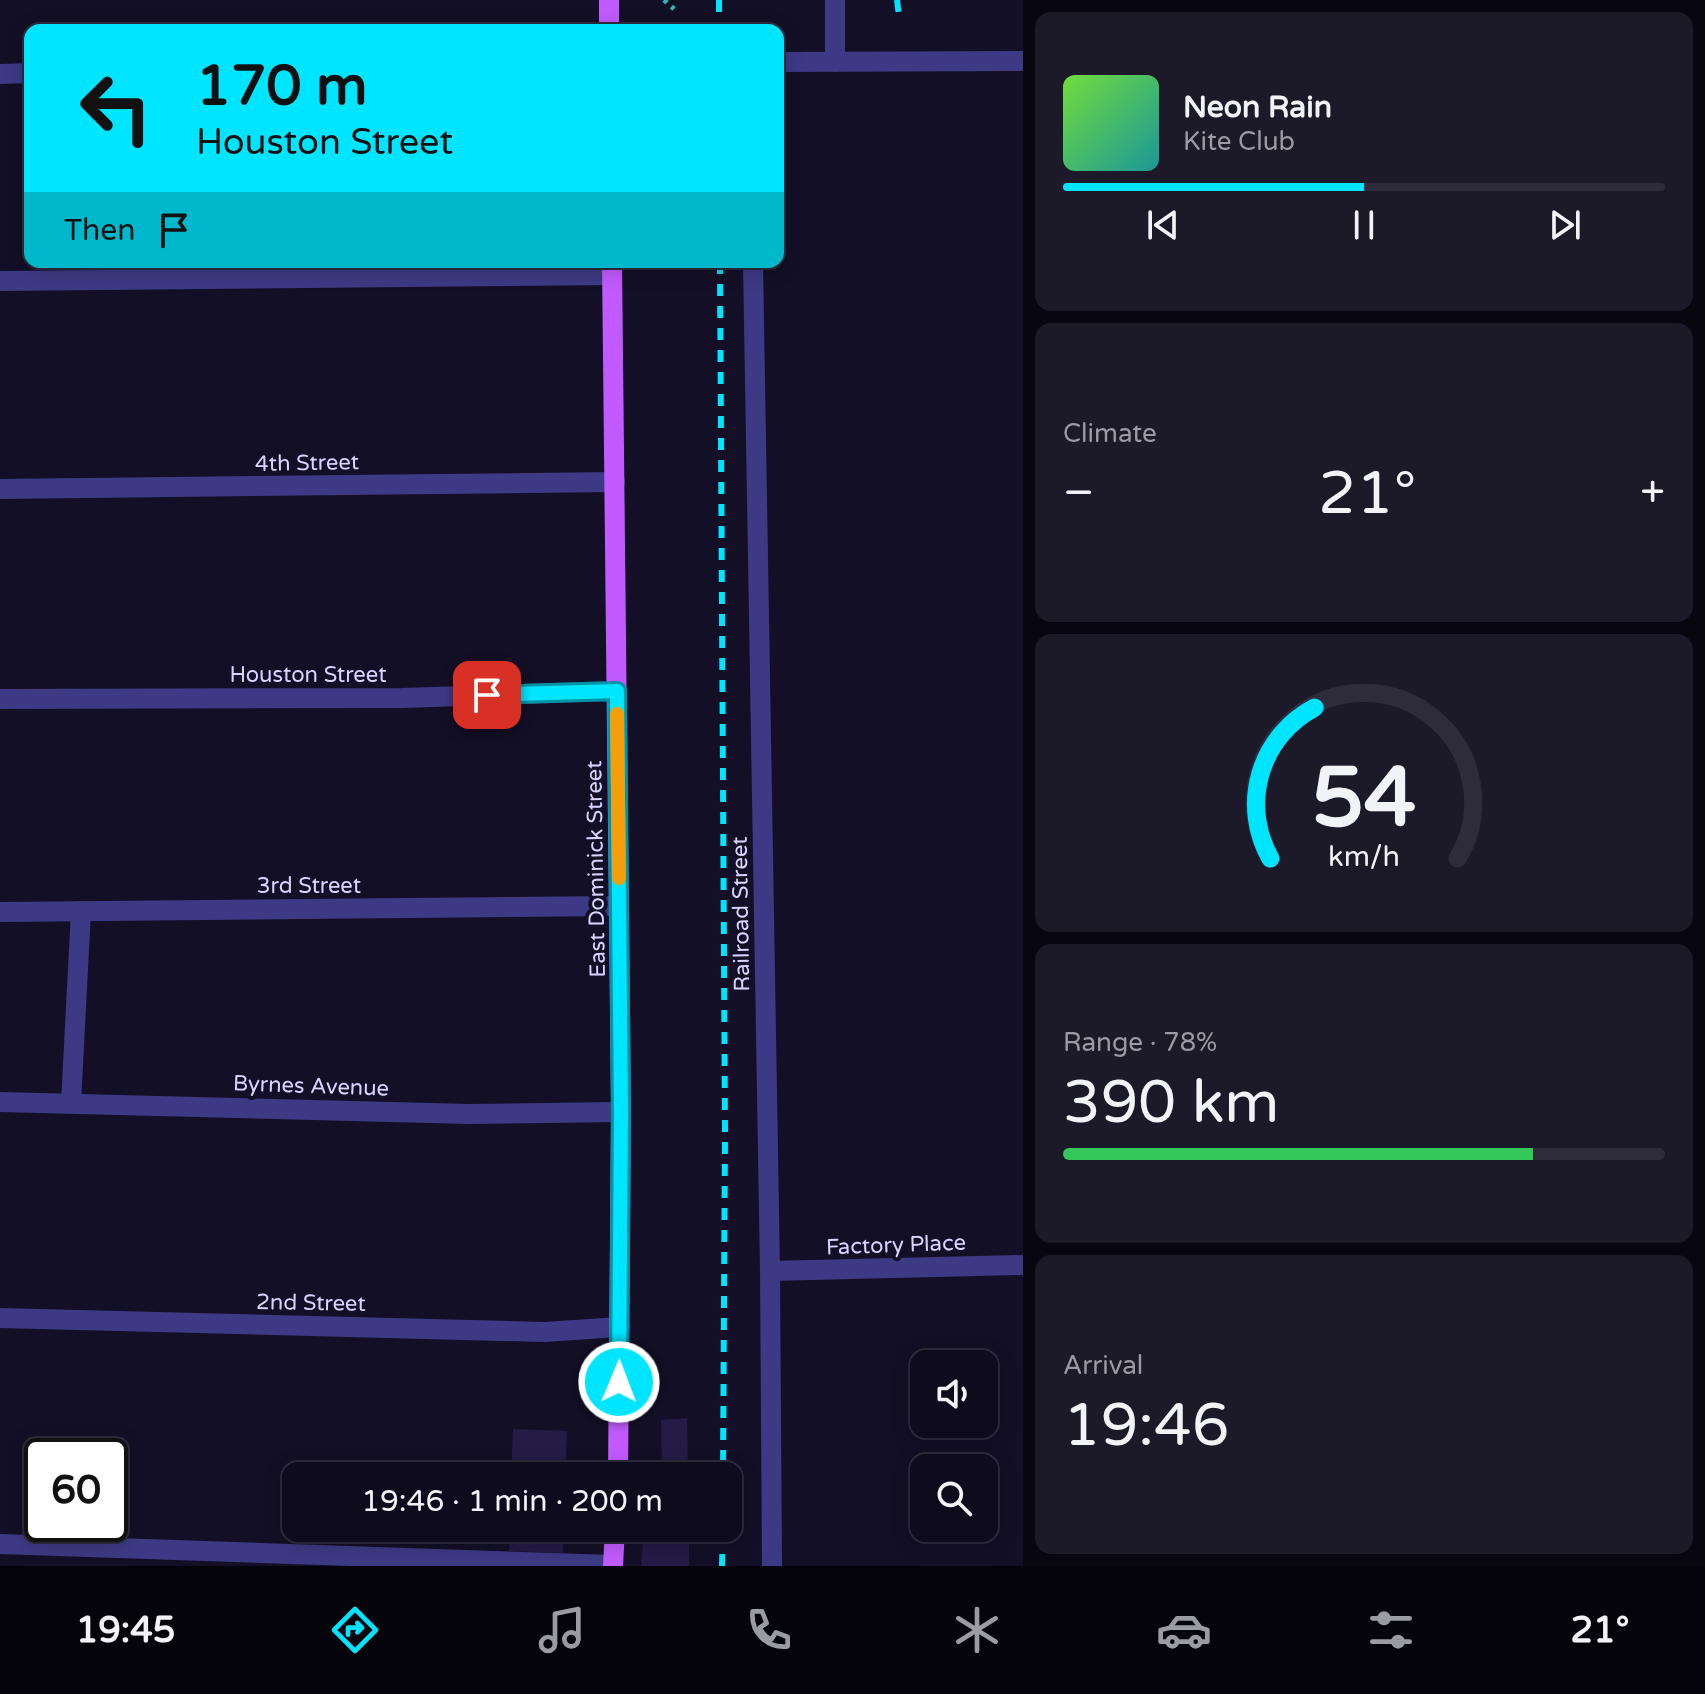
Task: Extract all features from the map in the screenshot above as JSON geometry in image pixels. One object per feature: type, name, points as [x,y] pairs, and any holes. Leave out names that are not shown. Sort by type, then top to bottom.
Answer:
[{"type":"main road","points":[[609,0],[609,24]]},
{"type":"main road","name":"East Dominick Street","points":[[612,268],[621,1112],[618,1462]]},
{"type":"main road","points":[[613,1566],[614,1542]]},
{"type":"street","points":[[835,0],[835,62]]},
{"type":"street","points":[[784,62],[1023,61]]},
{"type":"street","points":[[0,74],[24,73]]},
{"type":"street","points":[[0,281],[612,268]]},
{"type":"street","name":"Railroad Street","points":[[753,268],[772,1566]]},
{"type":"street","name":"4th Street","points":[[0,489],[615,482]]},
{"type":"street","name":"Houston Street","points":[[0,699],[402,698],[617,691]]},
{"type":"street","name":"3rd Street","points":[[0,912],[619,906]]},
{"type":"street","points":[[71,1103],[81,911]]},
{"type":"street","name":"Byrnes Avenue","points":[[0,1102],[469,1114],[621,1112]]},
{"type":"street","name":"Factory Place","points":[[770,1271],[1023,1265]]},
{"type":"street","name":"2nd Street","points":[[0,1318],[544,1332],[620,1327]]},
{"type":"street","points":[[0,1544],[613,1566]]},
{"type":"path","points":[[664,0],[674,9]]},
{"type":"building","points":[[687,1418],[688,1462],[662,1462],[661,1420]]},
{"type":"building","points":[[513,1429],[567,1431],[566,1462],[512,1462]]},
{"type":"building","points":[[509,1542],[563,1542],[563,1553],[509,1551]]},
{"type":"building","points":[[643,1542],[689,1542],[689,1566],[641,1566]]},
{"type":"railway","points":[[719,0],[719,24]]},
{"type":"railway","points":[[897,0],[899,16]]},
{"type":"railway","points":[[720,268],[725,1132],[723,1462]]},
{"type":"railway","points":[[722,1566],[723,1542]]},
{"type":"slow traffic","points":[[617,714],[619,878]]},
{"type":"route","points":[[487,695],[617,691],[621,1112],[619,1382]]}]
